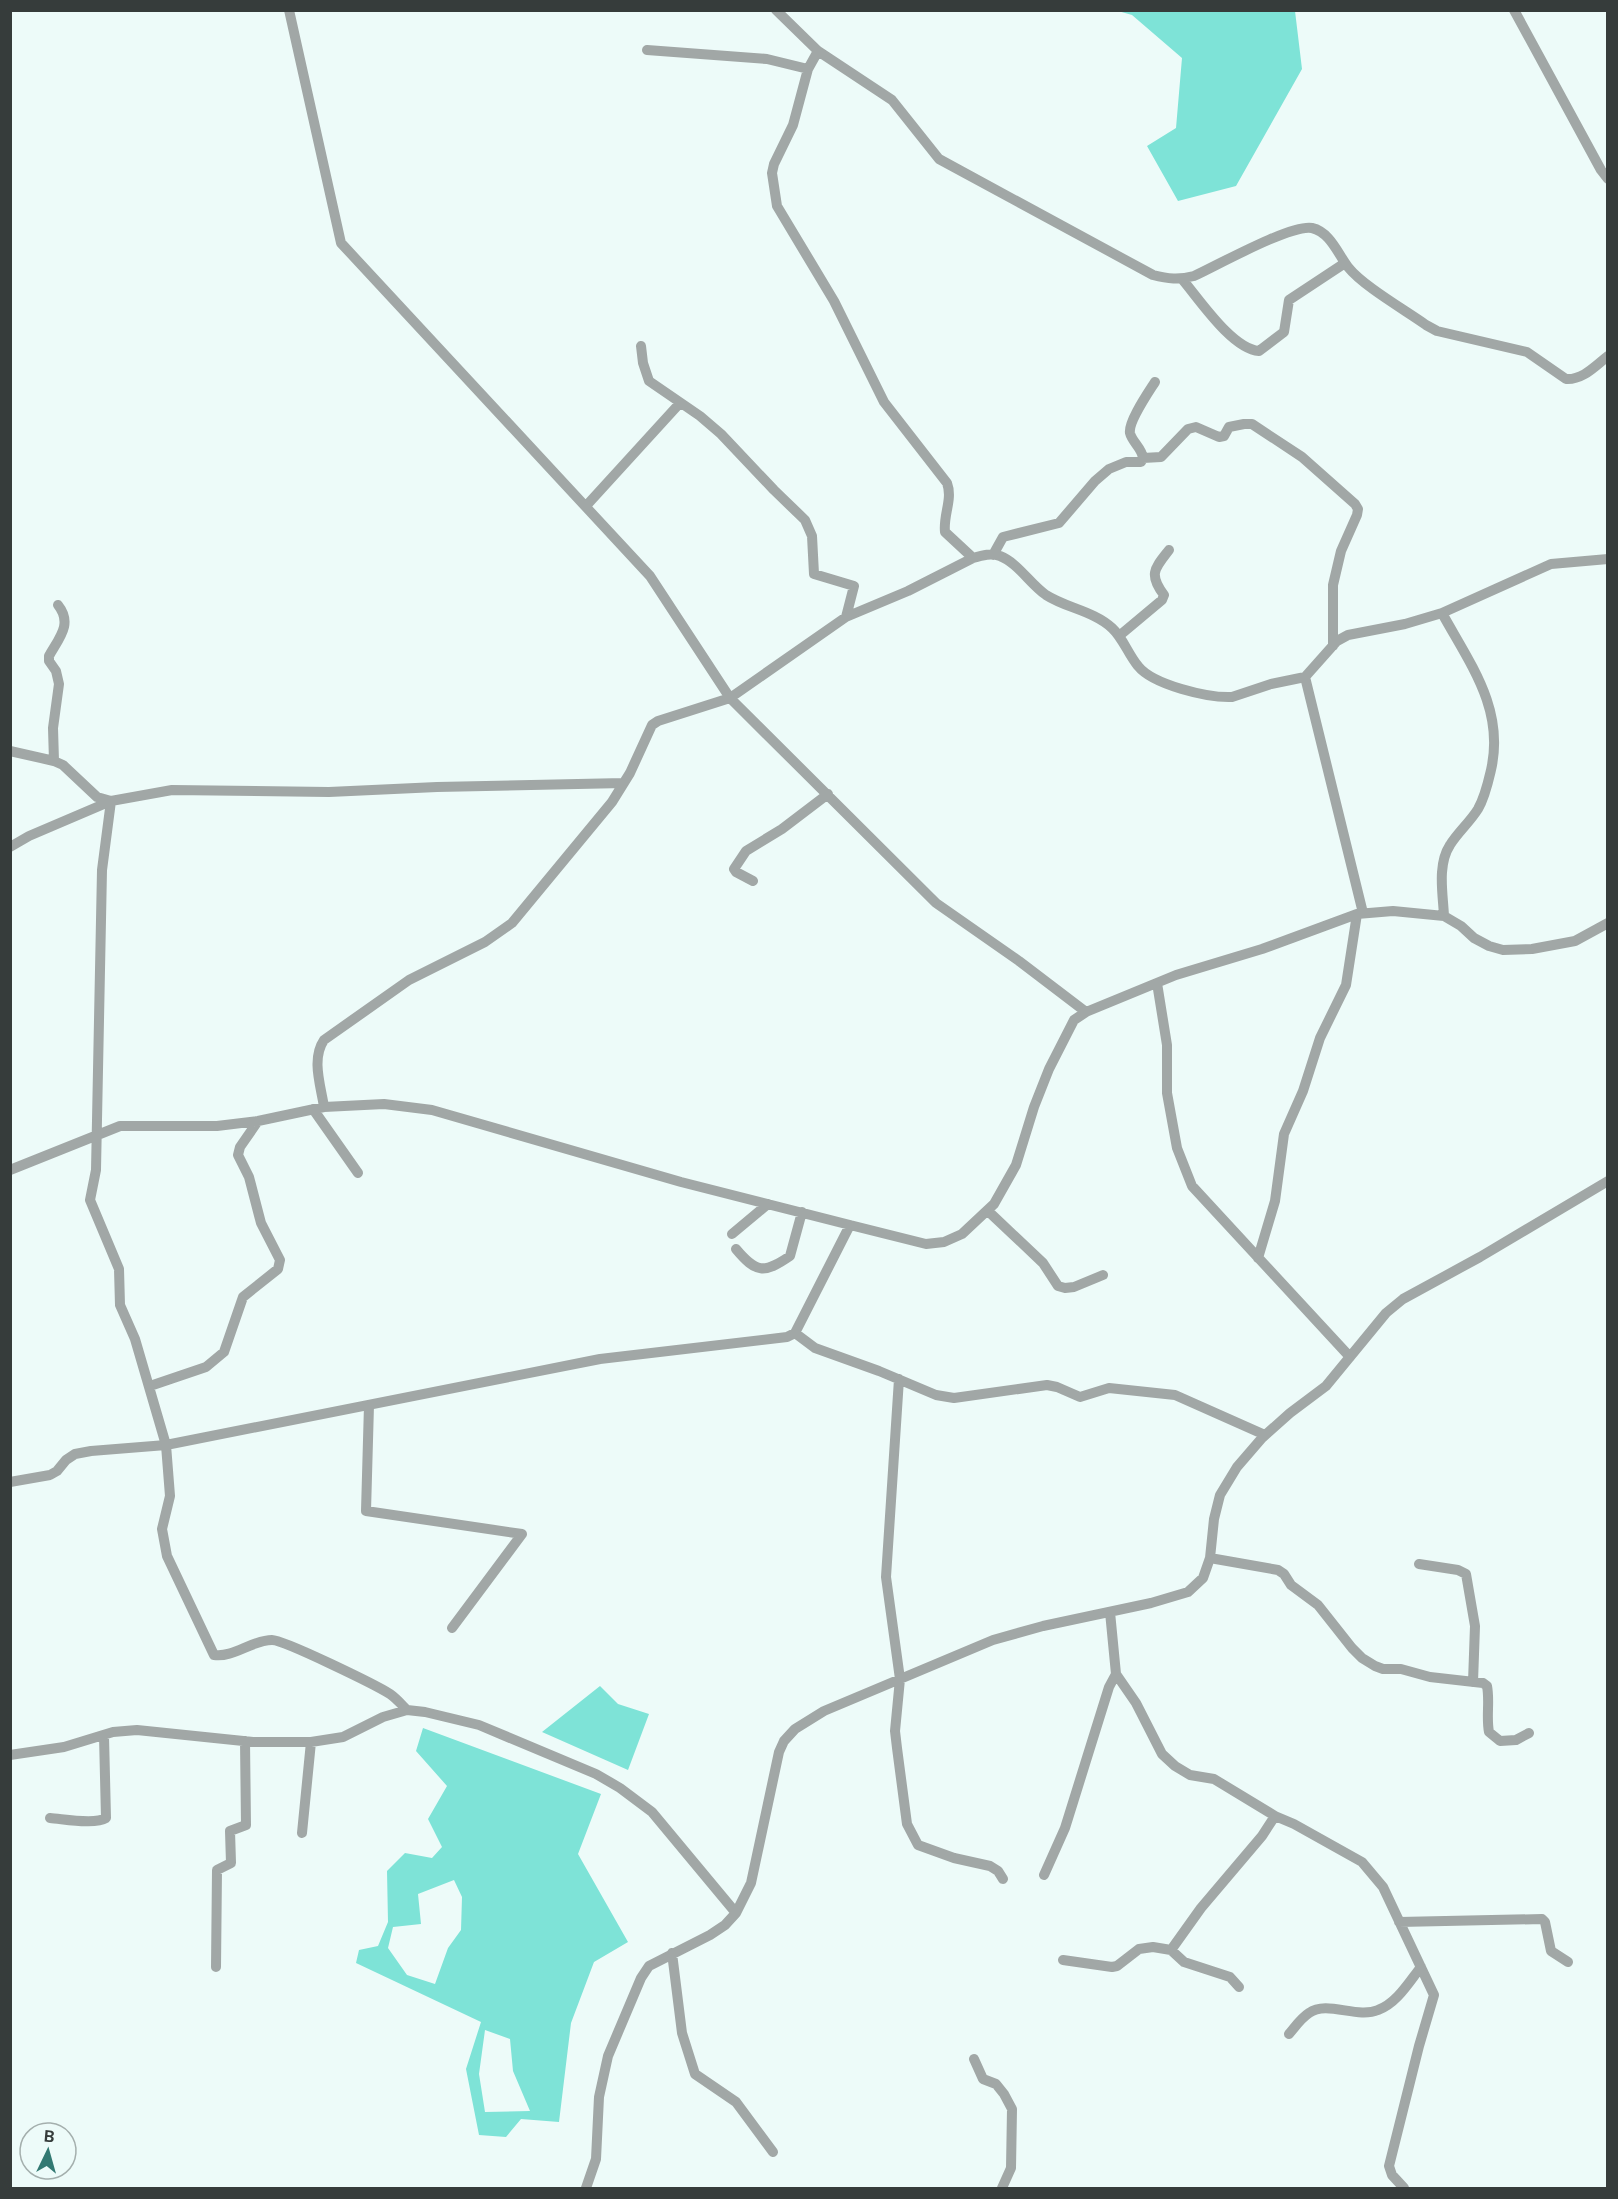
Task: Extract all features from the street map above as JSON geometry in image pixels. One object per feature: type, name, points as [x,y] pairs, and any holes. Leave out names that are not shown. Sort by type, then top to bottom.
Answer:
[{"type":"street","points":[[289,10],[341,243],[650,576],[730,698],[936,903],[1031,969],[1086,1012]]},
{"type":"street","points":[[776,10],[818,51],[892,100],[939,159],[1153,275],[1167,279],[1194,276],[1301,228],[1311,228],[1320,231],[1328,238],[1355,274],[1426,325],[1450,336],[1527,352],[1566,379],[1574,380],[1581,377],[1608,357]]},
{"type":"street","points":[[1514,10],[1601,170],[1608,178]]},
{"type":"street","points":[[647,50],[766,59],[808,69]]},
{"type":"street","points":[[818,51],[808,69],[793,125],[774,164],[772,173],[777,206],[834,301],[884,402],[950,490],[944,524],[945,532],[973,558]]},
{"type":"street","points":[[1182,279],[1223,329],[1251,350],[1259,351],[1284,332],[1289,300],[1346,263]]},
{"type":"street","points":[[641,346],[643,363],[649,381],[700,416],[805,520],[812,536],[814,574],[854,586],[846,617]]},
{"type":"street","points":[[1143,458],[1143,453],[1131,436],[1130,425],[1155,382]]},
{"type":"street","points":[[586,506],[680,403]]},
{"type":"street","points":[[993,555],[1003,537],[1059,523],[1095,481],[1109,469],[1126,462],[1141,462],[1143,458],[1161,457],[1188,429],[1192,427],[1219,437],[1224,436],[1229,428],[1252,424],[1302,457],[1358,509],[1358,515],[1341,551],[1333,585],[1333,646]]},
{"type":"street","points":[[1119,636],[1162,600],[1164,595],[1154,575],[1155,568],[1169,550]]},
{"type":"street","points":[[324,1107],[317,1065],[320,1047],[324,1040],[409,980],[485,942],[512,923],[612,802],[624,783],[652,725],[658,721],[730,698],[846,617],[908,591],[973,558],[985,554],[1002,557],[1047,595],[1102,621],[1119,636],[1145,673],[1153,678],[1201,694],[1232,697],[1264,686],[1305,677],[1333,646],[1348,635],[1405,624],[1442,613],[1540,568],[1563,562],[1608,559]]},
{"type":"street","points":[[54,761],[53,728],[59,684],[56,670],[49,662],[49,656],[65,627],[66,620],[65,614],[58,605]]},
{"type":"street","points":[[1442,613],[1485,691],[1492,713],[1495,739],[1488,786],[1478,808],[1449,846],[1444,858],[1444,916]]},
{"type":"street","points":[[1258,1258],[1275,1201],[1286,1127],[1303,1091],[1320,1038],[1346,985],[1360,914],[1305,677]]},
{"type":"street","points":[[10,751],[54,761],[70,770],[97,797],[111,801]]},
{"type":"street","points":[[10,847],[29,836],[111,801],[172,790],[329,792],[624,783]]},
{"type":"street","points":[[753,882],[734,869],[746,851],[782,829],[828,794]]},
{"type":"street","points":[[111,801],[102,870],[96,1170],[90,1200],[119,1269],[120,1305],[135,1339],[166,1445],[170,1496],[162,1529],[166,1556],[214,1655],[220,1656],[273,1640],[345,1671],[391,1695],[407,1710]]},
{"type":"street","points":[[10,1170],[120,1126],[200,1127],[258,1121],[324,1107],[384,1104],[432,1110],[642,1171],[850,1226],[926,1244],[944,1242],[962,1234],[994,1204],[1016,1165],[1034,1107],[1065,1035],[1074,1020],[1086,1012],[1176,975],[1262,949],[1360,914],[1393,911],[1444,916],[1461,926],[1474,938],[1503,950],[1532,949],[1575,941],[1608,923]]},
{"type":"street","points":[[1157,983],[1167,1045],[1167,1093],[1177,1148],[1192,1186],[1350,1357]]},
{"type":"street","points":[[313,1109],[358,1173]]},
{"type":"street","points":[[150,1386],[206,1366],[224,1352],[243,1297],[278,1269],[280,1260],[261,1222],[249,1177],[238,1155],[240,1147],[258,1121]]},
{"type":"street","points":[[586,2188],[596,2159],[599,2097],[608,2056],[641,1978],[649,1966],[710,1935],[725,1925],[736,1913],[752,1883],[779,1752],[784,1741],[795,1729],[824,1711],[993,1640],[1188,1592],[1203,1578],[1210,1558],[1214,1519],[1220,1495],[1237,1467],[1265,1435],[1326,1386],[1386,1313],[1404,1299],[1608,1181]]},
{"type":"street","points":[[732,1234],[768,1204]]},
{"type":"street","points":[[987,1211],[1043,1263],[1058,1286],[1074,1287],[1103,1275]]},
{"type":"street","points":[[736,1249],[749,1264],[760,1268],[776,1266],[790,1256],[802,1212]]},
{"type":"street","points":[[10,1482],[50,1474],[57,1471],[66,1460],[75,1454],[90,1451],[166,1445],[600,1359],[787,1337],[795,1333],[850,1226]]},
{"type":"street","points":[[795,1333],[815,1348],[936,1395],[954,1398],[1047,1385],[1058,1387],[1080,1397],[1109,1388],[1175,1395],[1265,1435]]},
{"type":"street","points":[[899,1379],[886,1577],[900,1679],[895,1731],[907,1824],[918,1845],[954,1858],[990,1866],[998,1871],[1003,1879]]},
{"type":"street","points":[[369,1405],[366,1511],[522,1534],[452,1628]]},
{"type":"street","points":[[1210,1558],[1271,1568],[1284,1574],[1292,1585],[1318,1605],[1362,1658],[1383,1669],[1401,1670],[1487,1686],[1486,1718],[1489,1732],[1493,1737],[1500,1741],[1516,1740],[1529,1733]]},
{"type":"street","points":[[1419,1564],[1458,1570],[1466,1574],[1475,1626],[1473,1682]]},
{"type":"street","points":[[1110,1612],[1116,1674],[1136,1703],[1162,1754],[1175,1766],[1190,1775],[1214,1779],[1275,1816],[1294,1824],[1362,1862],[1383,1887],[1433,1990],[1434,2000],[1419,2046],[1389,2166],[1392,2175],[1404,2188]]},
{"type":"street","points":[[1044,1875],[1065,1828],[1108,1687],[1116,1674]]},
{"type":"street","points":[[10,1760],[11,1755],[64,1747],[113,1732],[137,1730],[245,1741],[311,1742],[343,1737],[383,1717],[407,1710],[479,1725],[596,1774],[620,1788],[652,1812],[736,1913]]},
{"type":"street","points":[[50,1818],[103,1821],[106,1818],[104,1736]]},
{"type":"street","points":[[216,1967],[217,1870],[231,1863],[230,1831],[246,1825],[245,1741]]},
{"type":"street","points":[[302,1833],[311,1742]]},
{"type":"street","points":[[1171,1950],[1201,1908],[1262,1836],[1275,1816]]},
{"type":"street","points":[[1399,1922],[1542,1919],[1545,1922],[1551,1951],[1568,1962]]},
{"type":"street","points":[[1063,1960],[1117,1966],[1139,1949],[1153,1947],[1171,1950],[1184,1962],[1230,1977],[1239,1987]]},
{"type":"street","points":[[672,1953],[682,2033],[695,2074],[736,2102],[773,2152]]},
{"type":"street","points":[[1289,2034],[1309,2013],[1318,2009],[1367,2013],[1378,2010],[1399,1995],[1421,1967]]},
{"type":"street","points":[[974,2059],[983,2079],[996,2084],[1005,2094],[1012,2109],[1011,2168],[1002,2188]]},
{"type":"water","points":[[1118,11],[1295,11],[1302,69],[1236,186],[1178,201],[1147,146],[1176,128],[1182,58],[1132,15]]},
{"type":"water","points":[[600,1686],[618,1704],[649,1714],[628,1770],[542,1732]]},
{"type":"water","points":[[423,1728],[601,1794],[578,1854],[628,1942],[594,1962],[571,2023],[559,2122],[521,2119],[506,2137],[479,2135],[466,2069],[481,2022],[356,1963],[359,1950],[378,1946],[388,1922],[387,1871],[405,1853],[432,1858],[442,1847],[428,1819],[447,1786],[416,1751]],"holes":[[[454,1880],[462,1897],[461,1930],[448,1948],[435,1984],[407,1975],[388,1948],[393,1927],[421,1924],[418,1894]],[[485,2030],[510,2039],[513,2071],[530,2111],[485,2112],[479,2074]]]}]
